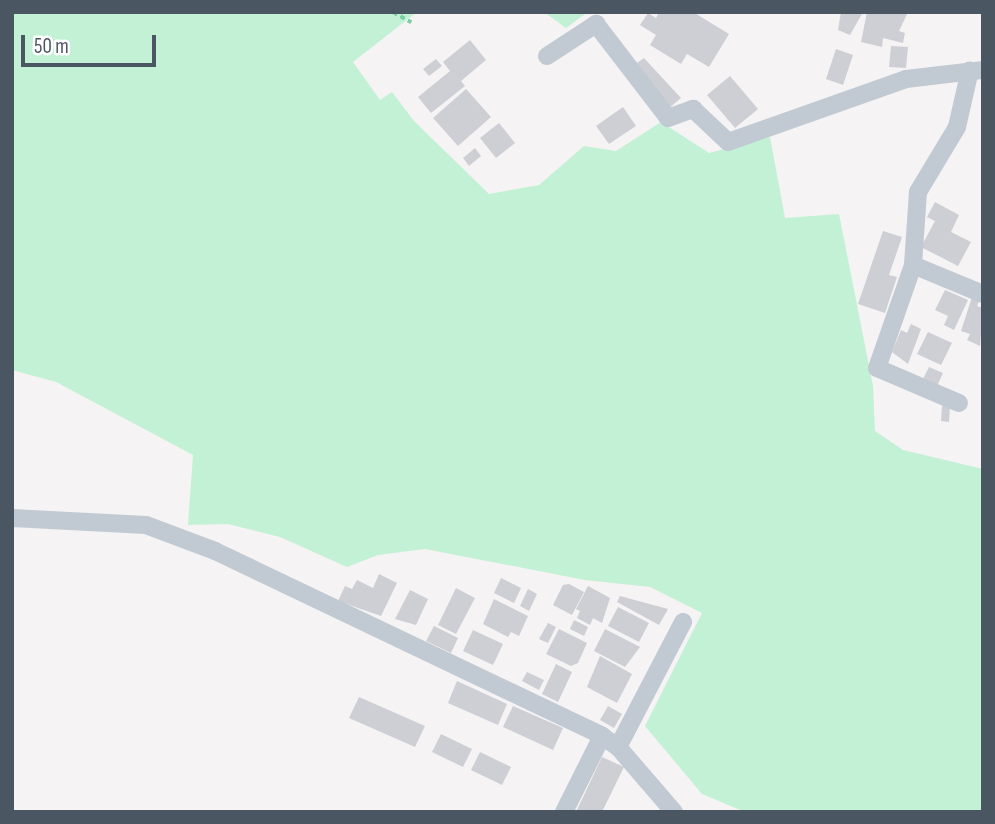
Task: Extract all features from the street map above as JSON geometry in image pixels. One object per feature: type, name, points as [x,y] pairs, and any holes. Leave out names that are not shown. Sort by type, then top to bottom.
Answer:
[{"type":"street","points":[[547,56],[596,24],[668,118],[693,109],[728,142],[906,79],[979,65]]},
{"type":"street","points":[[959,403],[877,368],[913,265],[918,192],[957,127],[979,65]]},
{"type":"street","points":[[913,265],[983,294]]},
{"type":"street","points":[[12,518],[35,523],[105,521],[166,531],[602,736],[618,747],[674,812]]},
{"type":"street","points":[[618,747],[682,622]]},
{"type":"street","points":[[564,812],[602,736]]},
{"type":"path","points":[[393,12],[411,22]]},
{"type":"green space","points":[[12,12],[417,12],[353,62],[380,100],[392,92],[414,121],[489,194],[539,185],[584,146],[616,151],[661,122],[709,153],[770,137],[785,218],[839,214],[873,386],[875,431],[903,450],[983,469],[983,812],[745,812],[702,794],[645,726],[702,613],[650,587],[585,580],[425,549],[378,555],[347,567],[280,537],[228,524],[188,525],[193,455],[56,382],[12,370]]},
{"type":"green space","points":[[544,12],[588,12],[566,28]]},
{"type":"building","points":[[659,12],[693,12],[729,34],[709,67],[687,54],[681,64],[650,45],[656,35],[640,25],[648,13],[656,18]]},
{"type":"building","points":[[841,12],[863,12],[850,35],[838,30]]},
{"type":"building","points":[[867,12],[908,12],[899,31],[905,33],[903,43],[883,38],[882,47],[861,42]]},
{"type":"building","points":[[470,40],[486,60],[461,81],[465,86],[431,113],[418,97],[450,71],[443,62]]},
{"type":"building","points":[[891,46],[908,47],[906,68],[889,67]]},
{"type":"building","points":[[836,49],[853,55],[843,85],[826,79]]},
{"type":"building","points":[[644,58],[681,98],[668,109],[634,65]]},
{"type":"building","points":[[436,59],[442,66],[429,76],[423,69]]},
{"type":"building","points":[[730,76],[758,109],[735,128],[707,95]]},
{"type":"building","points":[[466,89],[491,117],[458,146],[433,118]]},
{"type":"building","points":[[623,107],[636,126],[609,144],[596,126]]},
{"type":"building","points":[[499,123],[515,143],[496,158],[480,138]]},
{"type":"building","points":[[475,148],[481,156],[469,166],[463,158]]},
{"type":"building","points":[[935,202],[959,215],[951,232],[971,242],[958,266],[921,247],[935,221],[927,217]]},
{"type":"building","points":[[883,231],[902,237],[889,275],[897,277],[885,313],[858,304]]},
{"type":"building","points":[[945,290],[968,300],[954,330],[944,325],[948,316],[935,310]]},
{"type":"building","points":[[973,294],[981,297],[977,306],[983,308],[980,346],[967,340],[970,334],[961,331]]},
{"type":"building","points":[[911,324],[921,329],[908,364],[892,352],[901,330],[907,333]]},
{"type":"building","points":[[928,332],[952,343],[941,365],[917,354]]},
{"type":"building","points":[[929,367],[943,373],[937,386],[923,379]]},
{"type":"building","points":[[942,406],[950,406],[949,422],[941,421]]},
{"type":"building","points":[[379,574],[397,583],[381,616],[338,601],[345,586],[352,589],[357,580],[373,588]]},
{"type":"building","points":[[501,578],[521,588],[514,603],[494,593]]},
{"type":"building","points":[[569,584],[584,592],[572,615],[553,605],[563,585]]},
{"type":"building","points":[[588,586],[610,598],[602,623],[593,618],[590,625],[577,618],[580,611],[576,609]]},
{"type":"building","points":[[456,588],[475,598],[456,634],[438,625]]},
{"type":"building","points":[[528,589],[537,594],[529,611],[520,606]]},
{"type":"building","points":[[410,590],[428,599],[416,625],[395,619]]},
{"type":"building","points":[[620,596],[668,609],[659,625],[617,602]]},
{"type":"building","points":[[494,599],[528,616],[519,636],[511,632],[508,637],[483,624]]},
{"type":"building","points":[[618,607],[649,623],[639,642],[608,626]]},
{"type":"building","points":[[574,620],[588,627],[584,636],[570,629]]},
{"type":"building","points":[[548,623],[556,627],[548,643],[539,639]]},
{"type":"building","points":[[434,626],[458,638],[451,653],[426,641]]},
{"type":"building","points":[[559,629],[587,643],[578,663],[571,666],[546,654]]},
{"type":"building","points":[[605,629],[640,647],[625,667],[594,651]]},
{"type":"building","points":[[473,630],[503,644],[493,665],[463,651]]},
{"type":"building","points":[[600,656],[632,674],[617,703],[587,687]]},
{"type":"building","points":[[556,664],[572,672],[558,702],[542,694]]},
{"type":"building","points":[[527,672],[544,680],[539,690],[522,681]]},
{"type":"building","points":[[457,681],[507,704],[498,725],[448,703]]},
{"type":"building","points":[[359,697],[425,726],[415,747],[349,718]]},
{"type":"building","points":[[513,706],[563,728],[553,750],[503,727]]},
{"type":"building","points":[[608,706],[622,714],[614,728],[600,720]]},
{"type":"building","points":[[441,734],[472,749],[463,767],[432,752]]},
{"type":"building","points":[[480,752],[511,767],[502,785],[471,770]]},
{"type":"building","points":[[602,757],[624,767],[602,812],[576,812]]}]
